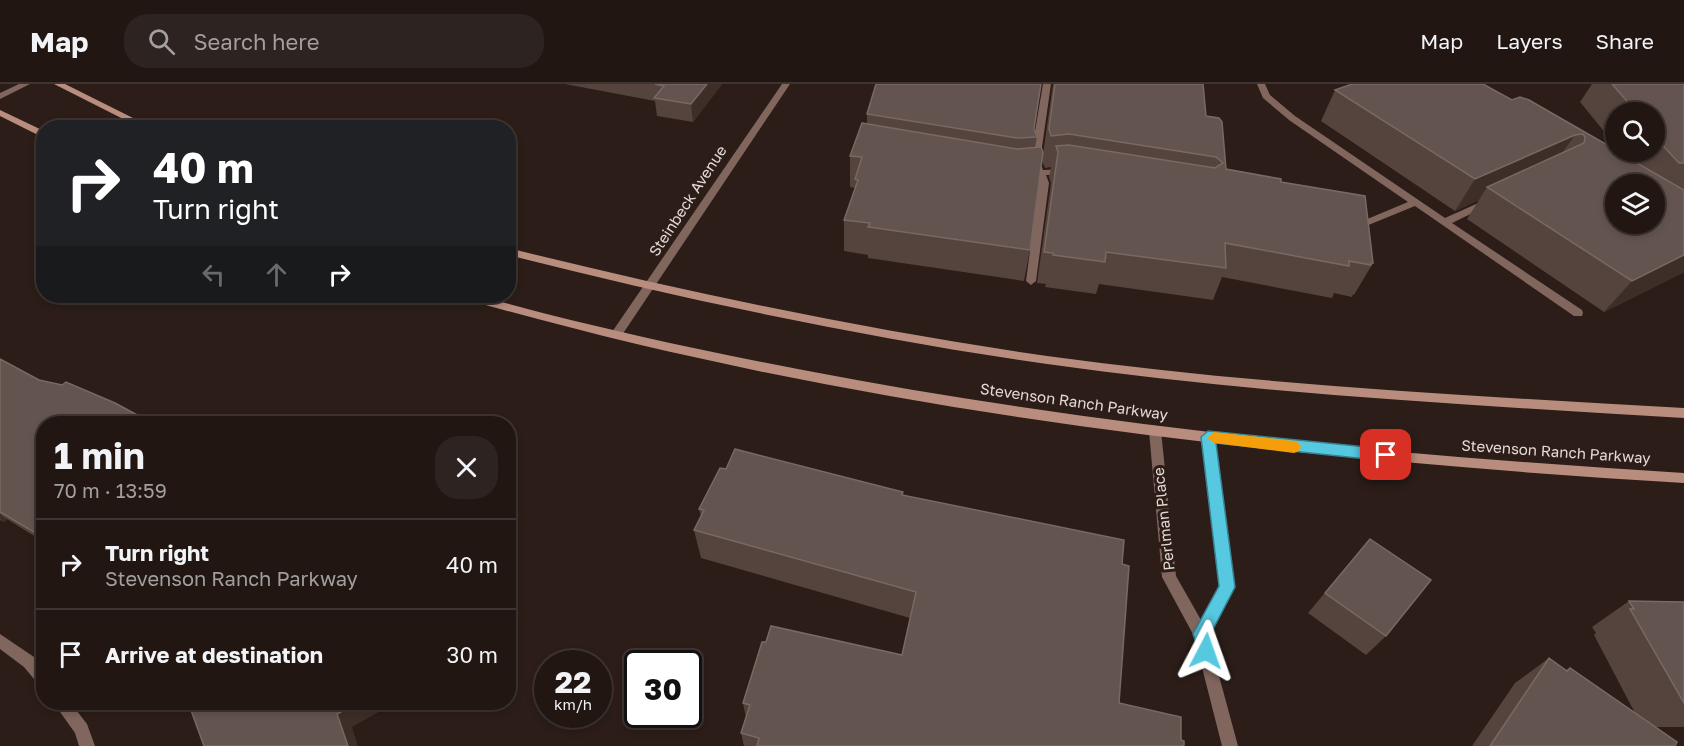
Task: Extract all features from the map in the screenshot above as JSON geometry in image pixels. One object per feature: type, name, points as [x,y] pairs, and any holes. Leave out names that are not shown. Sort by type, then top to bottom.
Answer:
[{"type":"main road","points":[[58,84],[132,120]]},
{"type":"main road","points":[[0,112],[36,131]]},
{"type":"main road","points":[[516,253],[588,272],[801,317],[1068,363],[1206,379],[1321,389],[1684,413]]},
{"type":"main road","name":"Stevenson Ranch Parkway","points":[[495,303],[616,335],[846,383],[1155,431],[1410,457],[1684,478]]},
{"type":"street","points":[[0,96],[26,84]]},
{"type":"street","name":"Steinbeck Avenue","points":[[616,335],[786,84]]},
{"type":"street","points":[[1030,281],[1044,183],[1035,161],[1047,84]]},
{"type":"street","points":[[1261,84],[1266,96],[1292,118],[1578,313]]},
{"type":"street","points":[[1012,175],[1039,172],[1073,173]]},
{"type":"street","points":[[1445,222],[1496,198]]},
{"type":"street","points":[[1344,219],[1366,224],[1416,202]]},
{"type":"street","name":"Perlman Place","points":[[1155,431],[1169,577],[1202,634],[1230,746]]},
{"type":"street","points":[[1202,634],[1227,587],[1208,437]]},
{"type":"street","points":[[0,641],[29,662],[36,670]]},
{"type":"street","points":[[67,710],[82,729],[87,746]]},
{"type":"building","points":[[655,84],[707,84],[691,104],[654,98],[664,86]]},
{"type":"building","points":[[876,84],[1041,84],[1034,129],[1037,137],[1017,138],[867,114]]},
{"type":"building","points":[[1055,84],[1203,84],[1206,116],[1219,118],[1222,122],[1226,169],[1281,179],[1281,182],[1365,196],[1373,263],[1371,265],[1349,261],[1349,266],[1225,243],[1226,268],[1106,252],[1105,262],[1044,252],[1058,152],[1056,146],[1069,145],[1215,168],[1223,163],[1216,157],[1069,134],[1051,136],[1049,129]]},
{"type":"building","points":[[1352,84],[1483,84],[1512,100],[1520,97],[1529,100],[1605,144],[1605,162],[1635,162],[1656,174],[1605,174],[1605,234],[1665,234],[1665,179],[1684,190],[1684,255],[1632,281],[1487,187],[1584,143],[1583,134],[1575,135],[1475,179],[1335,90]]},
{"type":"building","points":[[1612,84],[1684,84],[1684,163],[1679,163],[1665,148],[1665,102],[1628,102]]},
{"type":"building","points":[[862,123],[1017,149],[1041,147],[1043,152],[1030,250],[868,227],[870,223],[844,220],[858,180],[855,179],[862,157],[850,156]]},
{"type":"building","points":[[0,359],[39,380],[62,385],[66,382],[139,416],[36,416],[36,533],[0,512]]},
{"type":"building","points":[[735,449],[903,492],[902,495],[1124,540],[1122,564],[1129,566],[1119,703],[1181,717],[1181,740],[1184,741],[1184,746],[757,746],[759,738],[741,733],[750,705],[743,703],[762,642],[766,642],[771,626],[902,655],[916,592],[694,530],[704,510],[699,509],[720,468],[726,469]]},
{"type":"building","points":[[1370,539],[1431,580],[1386,636],[1325,593]]},
{"type":"building","points":[[1629,601],[1684,602],[1684,703],[1630,609],[1634,609]]},
{"type":"building","points":[[1549,658],[1567,671],[1570,668],[1677,742],[1675,746],[1490,746]]},
{"type":"building","points":[[191,710],[344,710],[337,714],[348,746],[204,746]]},
{"type":"slow traffic","points":[[1214,438],[1294,447]]},
{"type":"route","points":[[1206,651],[1202,634],[1227,587],[1208,437],[1386,455]]}]
